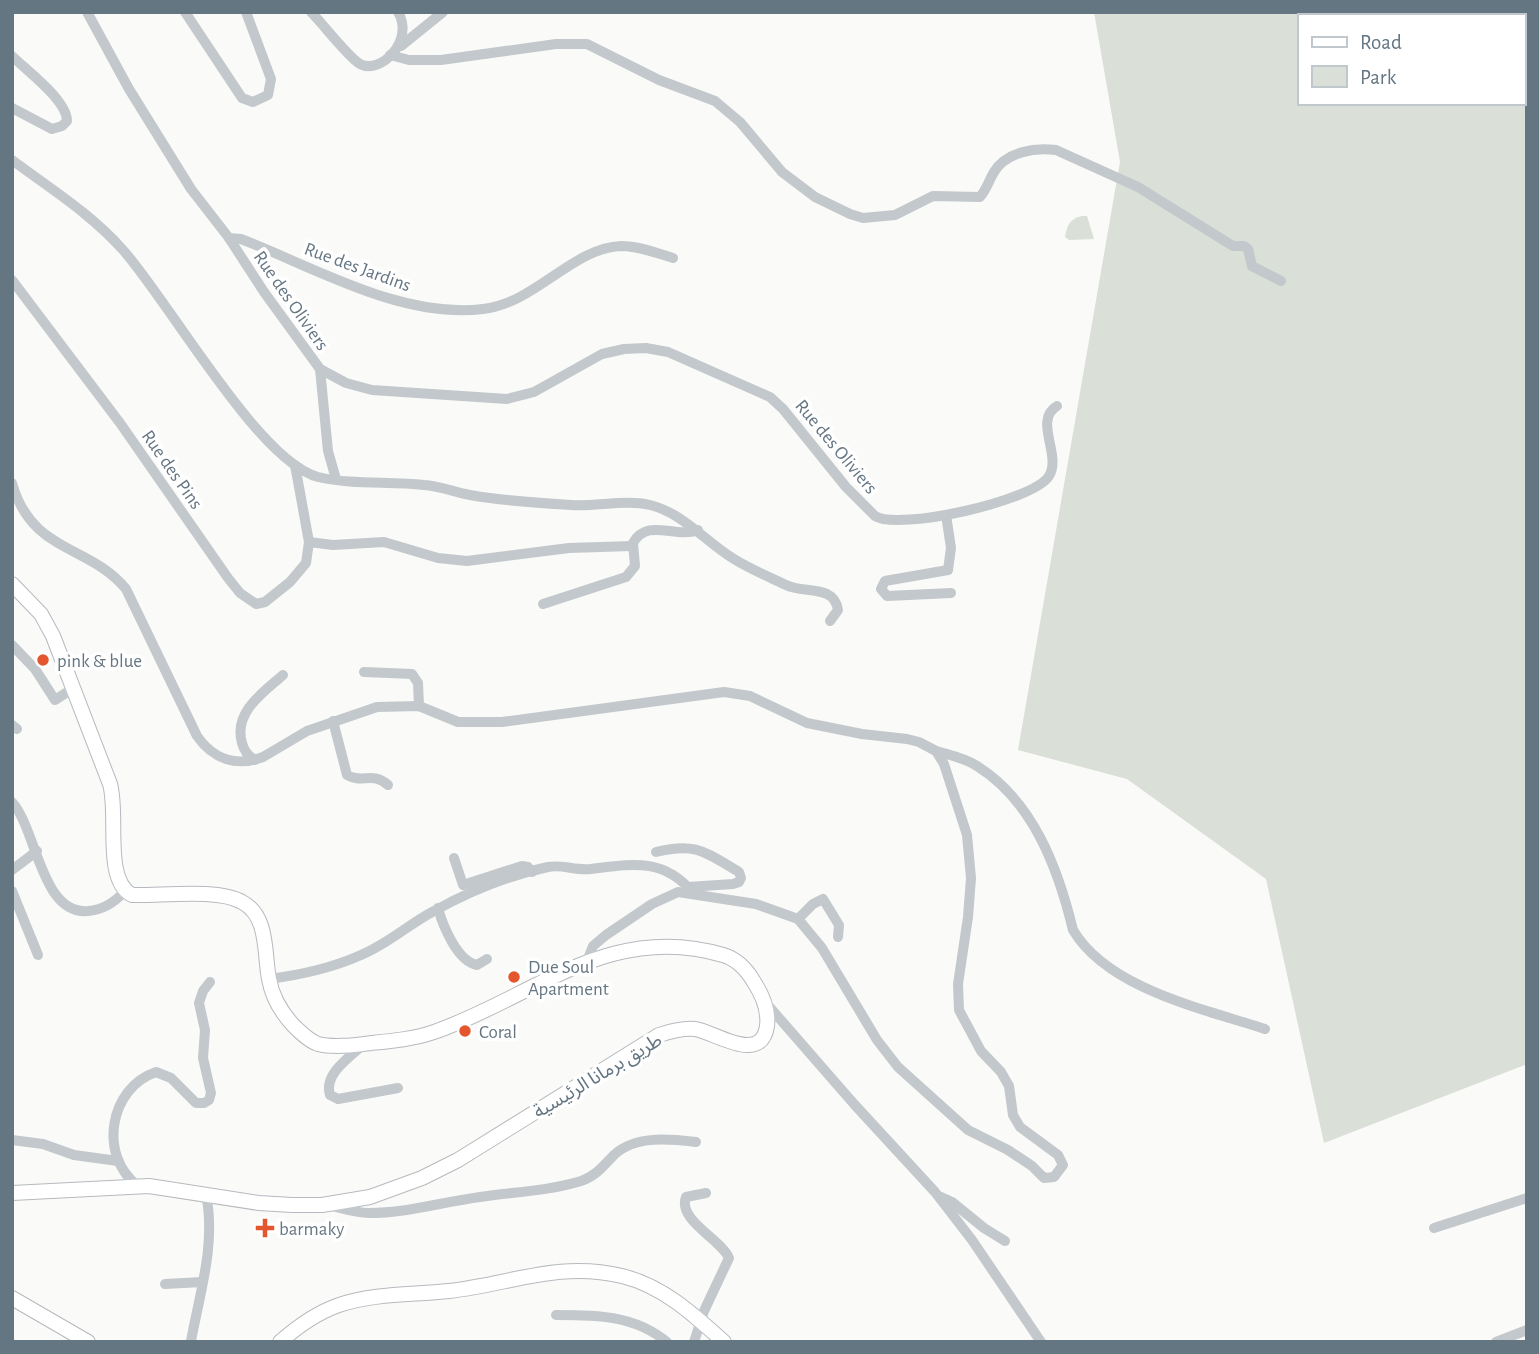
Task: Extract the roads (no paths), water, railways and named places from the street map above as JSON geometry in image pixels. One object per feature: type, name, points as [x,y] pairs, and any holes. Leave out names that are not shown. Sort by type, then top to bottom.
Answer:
[{"type":"main road","points":[[12,584],[41,614],[53,636],[114,797],[115,865],[117,877],[125,891],[140,895],[220,895],[243,902],[254,912],[262,927],[272,993],[284,1013],[308,1039],[317,1044],[365,1044],[402,1039],[441,1029],[587,961],[614,952],[653,948],[681,948],[716,953],[736,961],[752,979],[766,1003]]},
{"type":"main road","name":"طريق برمانا الرئيسية","points":[[12,1193],[138,1186],[259,1203],[322,1205],[370,1197],[438,1171],[659,1035],[695,1029],[740,1045],[759,1041],[767,1026],[766,1003]]},
{"type":"main road","points":[[280,1342],[315,1315],[353,1301],[411,1292],[449,1291],[558,1271],[603,1273],[633,1279],[668,1296],[724,1342]]},
{"type":"main road","points":[[12,1298],[88,1342]]},
{"type":"street","name":"Rue des Oliviers","points":[[87,12],[129,89],[191,189],[229,238],[320,369],[346,383],[372,390],[508,399],[534,392],[602,354],[635,348],[657,349],[770,397],[783,409],[846,487],[881,520],[892,522],[946,515],[1012,498],[1042,484],[1048,477],[1054,460],[1048,414],[1058,406]]},
{"type":"street","points":[[185,12],[242,98],[250,102],[268,95],[271,82],[246,12]]},
{"type":"street","points":[[311,12],[360,63],[366,65],[375,64],[394,52],[443,12]]},
{"type":"street","points":[[394,52],[404,32],[403,21],[398,12]]},
{"type":"street","points":[[394,52],[409,60],[441,60],[556,44],[581,43],[595,47],[659,80],[715,101],[740,122],[782,172],[801,188],[826,204],[863,218],[894,215],[933,196],[980,197],[1002,162],[1031,150],[1056,150],[1138,187],[1233,246],[1244,246],[1248,249],[1252,266],[1281,281]]},
{"type":"street","points":[[12,56],[55,97],[65,111],[67,121],[62,127],[52,129],[12,108]]},
{"type":"street","points":[[13,163],[84,212],[124,251],[253,424],[304,471],[336,480],[430,485],[470,495],[520,501],[593,506],[645,504],[670,513],[698,530],[734,559],[788,586],[802,591],[823,591],[832,596],[838,610],[830,621]]},
{"type":"street","name":"Rue des Jardins","points":[[229,238],[240,239],[381,295],[411,304],[463,310],[484,309],[519,299],[582,259],[613,247],[642,248],[673,258]]},
{"type":"street","name":"Rue des Pins","points":[[12,280],[120,424],[240,593],[256,604],[261,604],[274,595],[304,567],[309,542]]},
{"type":"street","points":[[320,369],[322,406],[336,480]]},
{"type":"street","points":[[323,477],[331,463]]},
{"type":"street","points":[[295,465],[309,542],[332,545],[384,542],[438,558],[467,561],[557,549],[632,546]]},
{"type":"street","points":[[12,484],[22,509],[40,530],[63,548],[116,578],[126,589],[203,745],[228,760],[255,760],[298,735],[377,707],[419,706],[462,723],[502,722],[729,692],[759,700],[807,723],[907,739],[975,764],[1000,783],[1028,817],[1050,854],[1073,930],[1094,954],[1139,985],[1265,1029]]},
{"type":"street","points":[[946,515],[951,548],[948,570],[885,581],[881,589],[887,596],[951,593]]},
{"type":"street","points":[[543,604],[624,579],[635,566],[632,546],[637,536],[646,530],[682,534],[698,530]]},
{"type":"street","points":[[12,645],[35,669],[55,700],[72,689]]},
{"type":"street","points":[[364,673],[412,674],[418,683],[419,706]]},
{"type":"street","points":[[255,760],[246,753],[242,744],[240,727],[243,717],[255,701],[283,675]]},
{"type":"street","points":[[333,721],[347,775],[352,778],[378,778],[388,785]]},
{"type":"street","points":[[269,979],[317,970],[363,954],[384,944],[438,908],[532,872],[555,866],[584,870],[634,863],[662,869],[691,890],[756,904],[798,919],[822,948],[886,1054],[924,1092],[968,1129],[1032,1166],[1044,1178],[1051,1179],[1063,1165],[1060,1157],[1020,1127],[1015,1120],[1009,1086],[1001,1072],[981,1051],[959,1010],[958,984],[971,878],[967,835],[944,764],[936,751]]},
{"type":"street","points":[[12,802],[24,820],[55,896],[74,909],[90,911],[112,904],[125,891]]},
{"type":"street","points":[[587,961],[588,954],[596,944],[672,893],[733,884],[741,878],[738,872],[695,848],[680,847],[656,852]]},
{"type":"street","points":[[12,870],[37,851]]},
{"type":"street","points":[[454,858],[463,885],[523,866],[532,872]]},
{"type":"street","points":[[12,891],[38,955]]},
{"type":"street","points":[[798,919],[813,904],[823,899],[839,925],[838,937]]},
{"type":"street","points":[[438,908],[444,929],[467,961],[477,965],[487,959]]},
{"type":"street","points":[[138,1186],[125,1175],[118,1161],[114,1143],[117,1111],[122,1098],[142,1078],[156,1072],[171,1078],[196,1103],[209,1100],[211,1093],[203,1058],[205,1030],[199,1003],[210,982]]},
{"type":"street","points":[[766,1003],[938,1196],[972,1240],[1041,1342]]},
{"type":"street","points":[[365,1044],[328,1082],[330,1095],[338,1099],[398,1088]]},
{"type":"street","points":[[322,1205],[368,1213],[407,1211],[578,1182],[596,1174],[615,1154],[632,1144],[667,1139],[696,1142]]},
{"type":"street","points":[[12,1140],[43,1144],[74,1155],[118,1161]]},
{"type":"street","points":[[191,1341],[211,1231],[206,1194]]},
{"type":"street","points":[[694,1342],[700,1321],[729,1258],[726,1251],[698,1225],[685,1208],[686,1197],[706,1194]]},
{"type":"street","points":[[938,1196],[952,1202],[1005,1241]]},
{"type":"street","points":[[1434,1228],[1527,1198]]},
{"type":"street","points":[[165,1284],[202,1283]]},
{"type":"street","points":[[556,1315],[589,1315],[631,1320],[667,1342]]},
{"type":"street","points":[[1496,1342],[1527,1330]]},
{"type":"place","name":"pink & blue","points":[[43,660]]},
{"type":"place","name":"Due Soul Apartment","points":[[514,977]]},
{"type":"place","name":"Coral","points":[[465,1031]]},
{"type":"place","name":"barmaky","points":[[265,1228]]}]
